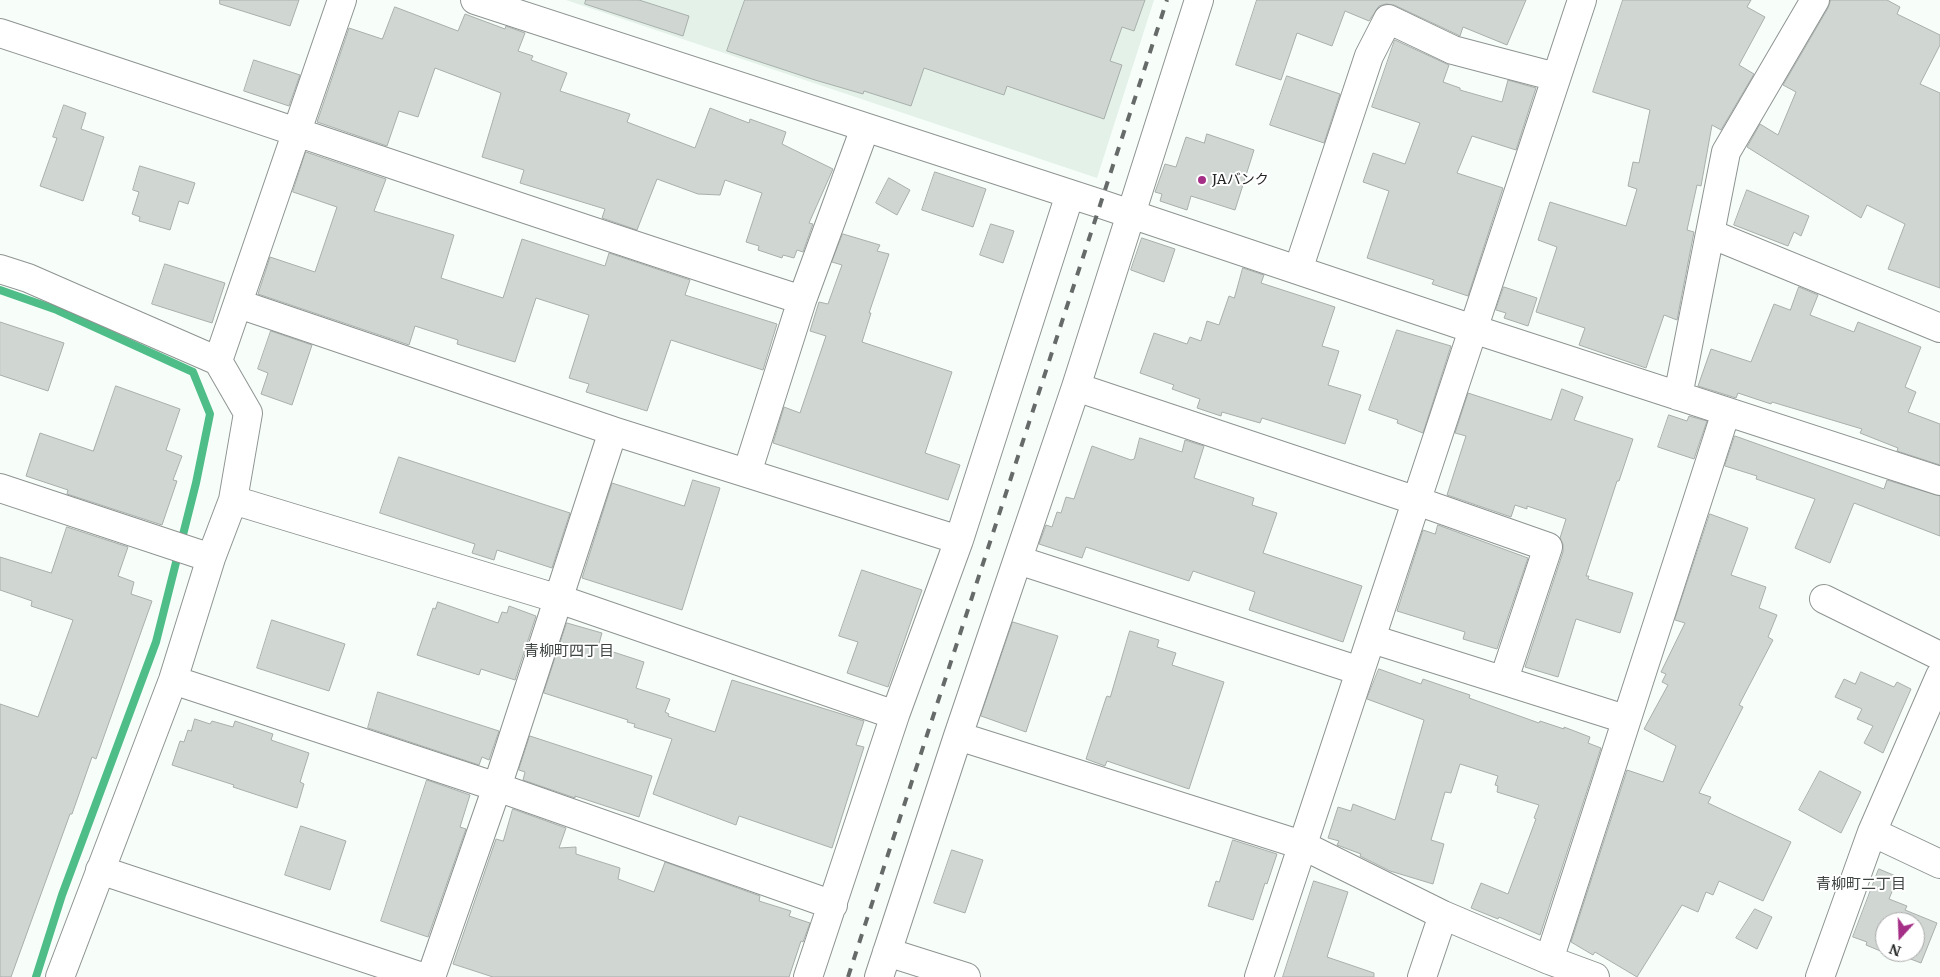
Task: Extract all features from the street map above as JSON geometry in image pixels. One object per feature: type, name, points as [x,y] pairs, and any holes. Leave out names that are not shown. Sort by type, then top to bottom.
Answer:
[{"type":"street","points":[[218,361],[342,0]]},
{"type":"street","points":[[475,0],[1132,214],[1473,329],[1940,481]]},
{"type":"street","points":[[879,977],[1076,387],[1199,0]]},
{"type":"street","points":[[1259,977],[1582,0]]},
{"type":"street","points":[[1678,396],[1726,152],[1815,0]]},
{"type":"street","points":[[1298,270],[1369,56],[1388,19],[1453,50],[1556,77]]},
{"type":"street","points":[[0,32],[296,130],[632,245],[802,300]]},
{"type":"street","points":[[746,473],[802,300],[865,128]]},
{"type":"street","points":[[808,977],[895,716],[959,540],[1070,194]]},
{"type":"street","points":[[1711,234],[1940,328]]},
{"type":"street","points":[[0,269],[28,278],[218,361],[248,413],[233,500],[203,556],[173,680],[60,977]]},
{"type":"street","points":[[239,304],[613,432],[959,540]]},
{"type":"street","points":[[1076,387],[1417,501],[1548,547],[1504,679]]},
{"type":"street","points":[[1549,960],[1625,719],[1726,412]]},
{"type":"street","points":[[431,977],[497,787],[613,432]]},
{"type":"street","points":[[0,488],[203,556]]},
{"type":"street","points":[[233,500],[559,599],[895,716]]},
{"type":"street","points":[[1018,560],[1360,671]]},
{"type":"street","points":[[1824,599],[1940,656]]},
{"type":"street","points":[[1372,639],[1504,679],[1625,719]]},
{"type":"street","points":[[1820,977],[1872,832],[1940,676]]},
{"type":"street","points":[[173,680],[497,787],[833,905]]},
{"type":"street","points":[[958,736],[1302,845],[1443,915],[1549,960],[1595,977]]},
{"type":"street","points":[[1872,832],[1940,864]]},
{"type":"street","points":[[100,870],[422,977]]},
{"type":"street","points":[[1422,977],[1443,915]]},
{"type":"street","points":[[887,952],[966,977]]},
{"type":"shaded area","points":[[566,0],[1154,0],[1097,178]]},
{"type":"building","points":[[220,0],[299,0],[290,26],[220,4]]},
{"type":"building","points":[[586,0],[639,0],[689,16],[683,36],[585,4]]},
{"type":"building","points":[[745,0],[1145,0],[1134,31],[1122,27],[1110,61],[1122,65],[1104,119],[1007,86],[1004,95],[924,68],[911,106],[864,91],[863,94],[815,80],[727,51]]},
{"type":"building","points":[[1257,0],[1526,0],[1507,45],[1463,27],[1460,36],[1394,5],[1386,4],[1379,6],[1369,21],[1345,11],[1332,46],[1297,33],[1281,80],[1236,65]]},
{"type":"building","points":[[1623,0],[1751,0],[1747,7],[1765,17],[1739,65],[1754,74],[1721,130],[1712,125],[1701,186],[1697,185],[1687,230],[1694,232],[1677,320],[1664,315],[1646,368],[1579,345],[1585,328],[1536,312],[1557,247],[1538,240],[1550,202],[1626,226],[1637,189],[1628,186],[1633,162],[1639,163],[1650,110],[1593,92]]},
{"type":"building","points":[[1831,0],[1887,0],[1900,7],[1897,14],[1940,35],[1940,45],[1920,84],[1940,93],[1940,288],[1888,269],[1905,224],[1867,205],[1861,218],[1747,147],[1760,124],[1778,135],[1796,92],[1783,85]]},
{"type":"building","points":[[395,7],[458,31],[465,14],[505,29],[506,26],[525,33],[518,51],[533,56],[531,60],[567,73],[560,91],[630,114],[627,122],[695,148],[710,108],[749,123],[750,119],[786,132],[782,144],[833,169],[809,223],[813,224],[803,252],[797,250],[794,258],[783,255],[782,258],[758,250],[759,246],[746,242],[762,193],[725,180],[720,195],[698,194],[657,179],[637,230],[602,218],[605,209],[520,183],[524,170],[482,157],[501,93],[435,68],[418,117],[399,111],[387,146],[317,122],[349,28],[382,39]]},
{"type":"building","points":[[1395,40],[1449,65],[1443,82],[1460,88],[1460,90],[1502,102],[1508,80],[1536,88],[1516,150],[1472,136],[1457,173],[1503,188],[1468,296],[1432,284],[1434,280],[1367,258],[1389,191],[1363,182],[1373,153],[1405,164],[1420,123],[1372,107]]},
{"type":"building","points":[[254,60],[300,75],[289,106],[244,91]]},
{"type":"building","points":[[1287,76],[1340,94],[1324,143],[1270,125]]},
{"type":"building","points":[[64,105],[86,113],[81,129],[104,137],[83,201],[40,186],[57,138],[53,137]]},
{"type":"building","name":"JAバンク","points":[[1207,134],[1254,150],[1235,210],[1191,196],[1187,210],[1160,201],[1162,194],[1155,192],[1165,164],[1176,167],[1186,137],[1204,143]]},
{"type":"building","points":[[306,152],[386,179],[374,211],[454,235],[441,278],[503,298],[522,239],[605,266],[609,253],[690,280],[685,295],[777,324],[763,370],[671,340],[647,411],[586,392],[589,384],[569,378],[589,315],[536,298],[515,362],[457,344],[458,340],[415,326],[409,345],[258,294],[270,257],[315,272],[337,207],[293,192]]},
{"type":"building","points":[[140,166],[195,183],[188,204],[179,201],[170,230],[139,221],[140,217],[132,214],[139,192],[133,190]]},
{"type":"building","points":[[935,172],[986,189],[973,227],[922,210]]},
{"type":"building","points":[[889,178],[910,190],[897,215],[876,203]]},
{"type":"building","points":[[1747,190],[1809,216],[1801,236],[1794,232],[1788,246],[1734,225]]},
{"type":"building","points":[[991,224],[1014,231],[1003,263],[980,255]]},
{"type":"building","points":[[843,234],[880,245],[877,251],[889,254],[869,313],[871,313],[862,342],[952,372],[925,453],[960,465],[948,500],[773,443],[784,407],[800,413],[826,336],[810,331],[819,302],[828,304],[842,265],[832,262]]},
{"type":"building","points":[[1142,238],[1175,249],[1164,282],[1131,270]]},
{"type":"building","points":[[165,264],[225,283],[212,323],[152,304]]},
{"type":"building","points":[[1243,268],[1264,275],[1261,283],[1335,307],[1322,346],[1339,351],[1328,385],[1361,395],[1345,444],[1262,418],[1260,423],[1222,412],[1221,416],[1197,408],[1200,399],[1172,389],[1174,385],[1140,373],[1154,333],[1187,344],[1190,337],[1201,341],[1207,321],[1219,325],[1229,296],[1234,298]]},
{"type":"building","points":[[1504,287],[1537,298],[1528,326],[1504,318],[1506,313],[1496,310]]},
{"type":"building","points":[[1799,287],[1818,295],[1810,315],[1854,332],[1858,322],[1921,347],[1905,387],[1916,392],[1908,412],[1940,424],[1940,465],[1897,451],[1898,448],[1860,433],[1862,429],[1738,393],[1736,398],[1698,386],[1711,349],[1751,362],[1774,304],[1790,310]]},
{"type":"building","points":[[0,322],[64,343],[48,391],[0,375]]},
{"type":"building","points":[[1397,330],[1451,346],[1423,433],[1397,423],[1398,420],[1369,410]]},
{"type":"building","points":[[271,331],[312,345],[292,405],[261,394],[268,373],[258,369]]},
{"type":"building","points":[[116,386],[180,409],[166,450],[182,456],[173,480],[177,481],[162,525],[67,494],[68,490],[26,476],[40,433],[93,451]]},
{"type":"building","points":[[1562,389],[1583,397],[1574,420],[1633,439],[1619,481],[1617,481],[1586,576],[1589,576],[1588,579],[1633,593],[1620,633],[1576,619],[1558,677],[1525,667],[1563,552],[1563,544],[1560,538],[1566,519],[1527,506],[1527,509],[1515,505],[1511,517],[1447,495],[1466,436],[1455,433],[1468,393],[1551,420]]},
{"type":"building","points":[[1669,415],[1687,421],[1689,416],[1707,421],[1694,459],[1658,447]]},
{"type":"building","points":[[1735,436],[1884,489],[1887,480],[1940,496],[1940,536],[1854,503],[1830,563],[1795,548],[1815,499],[1756,479],[1757,476],[1725,466]]},
{"type":"building","points":[[1140,438],[1182,452],[1185,440],[1204,446],[1194,478],[1254,498],[1252,505],[1277,513],[1263,553],[1362,586],[1343,642],[1249,610],[1255,592],[1193,571],[1189,581],[1086,547],[1082,558],[1039,544],[1046,525],[1052,527],[1057,512],[1061,513],[1066,497],[1074,499],[1092,446],[1131,460],[1134,459]]},
{"type":"building","points":[[399,457],[570,513],[552,568],[497,550],[494,560],[472,553],[475,544],[380,513]]},
{"type":"building","points":[[693,480],[720,488],[682,610],[582,578],[612,483],[684,506]]},
{"type":"building","points":[[1710,514],[1748,528],[1731,575],[1766,587],[1759,608],[1777,615],[1768,637],[1773,640],[1739,705],[1743,707],[1699,793],[1711,797],[1708,803],[1791,842],[1763,901],[1719,881],[1713,895],[1706,892],[1698,912],[1682,905],[1637,977],[1595,952],[1593,955],[1571,942],[1627,770],[1663,782],[1676,746],[1644,729],[1668,685],[1662,682],[1666,674],[1661,672],[1685,623],[1675,620]]},
{"type":"building","points":[[1438,525],[1528,558],[1497,649],[1463,639],[1465,632],[1397,611],[1423,530],[1435,534]]},
{"type":"building","points":[[67,527],[128,547],[118,576],[134,582],[131,594],[152,601],[96,759],[92,757],[11,977],[0,977],[0,704],[38,717],[73,620],[31,606],[32,601],[0,590],[0,557],[51,573]]},
{"type":"building","points":[[862,570],[922,590],[888,687],[847,673],[858,642],[839,636]]},
{"type":"building","points":[[438,602],[498,623],[502,612],[507,613],[509,606],[536,616],[515,680],[481,669],[479,675],[417,655],[433,608],[435,609]]},
{"type":"building","points":[[272,620],[345,644],[329,691],[257,668]]},
{"type":"building","points":[[1013,622],[1058,636],[1026,732],[981,716]]},
{"type":"building","points":[[567,623],[602,633],[598,647],[644,662],[636,688],[670,699],[665,712],[669,714],[668,716],[715,732],[732,680],[864,721],[856,745],[864,747],[832,848],[739,816],[736,825],[653,794],[672,739],[634,727],[635,724],[627,722],[628,720],[544,693]]},
{"type":"building","points":[[1130,631],[1159,640],[1157,647],[1176,653],[1172,665],[1224,682],[1189,789],[1107,761],[1105,766],[1086,759],[1106,698],[1107,696],[1110,697]]},
{"type":"building","points":[[1379,669],[1421,684],[1423,679],[1470,695],[1469,698],[1539,723],[1540,721],[1564,729],[1564,727],[1590,737],[1588,743],[1601,748],[1540,935],[1499,917],[1498,919],[1471,908],[1481,883],[1508,894],[1536,819],[1534,818],[1539,805],[1497,792],[1498,786],[1495,785],[1498,776],[1460,764],[1451,793],[1445,792],[1431,840],[1444,844],[1433,884],[1390,871],[1360,856],[1361,854],[1337,845],[1339,841],[1328,838],[1338,807],[1351,811],[1353,804],[1395,820],[1424,720],[1367,699]]},
{"type":"building","points":[[1861,672],[1894,687],[1897,682],[1911,689],[1883,753],[1864,743],[1873,726],[1857,719],[1862,709],[1835,697],[1844,679],[1855,684]]},
{"type":"building","points":[[378,692],[499,731],[489,760],[482,757],[479,765],[368,728]]},
{"type":"building","points":[[195,719],[210,724],[212,721],[233,727],[235,721],[273,734],[271,740],[309,753],[300,782],[304,784],[297,808],[172,765],[180,741],[184,742],[188,730],[191,731]]},
{"type":"building","points":[[530,736],[652,776],[639,817],[523,780],[525,772],[519,770]]},
{"type":"building","points":[[1820,771],[1861,792],[1841,833],[1799,810]]},
{"type":"building","points":[[427,780],[470,795],[460,827],[466,829],[428,937],[381,921]]},
{"type":"building","points":[[513,809],[566,828],[559,848],[576,847],[576,854],[620,868],[618,879],[654,892],[665,862],[760,896],[759,901],[791,911],[789,916],[810,923],[803,942],[801,941],[789,977],[493,977],[453,964],[496,839],[503,841]]},
{"type":"building","points":[[301,826],[346,841],[330,890],[285,875]]},
{"type":"building","points":[[1233,840],[1277,854],[1253,920],[1208,906],[1216,881],[1219,882]]},
{"type":"building","points":[[952,850],[983,860],[965,913],[934,903]]},
{"type":"building","points":[[1879,869],[1898,877],[1889,899],[1907,906],[1905,910],[1910,912],[1875,912],[1875,949],[1866,945],[1867,942],[1853,937]]},
{"type":"building","points":[[1314,881],[1348,892],[1327,957],[1374,973],[1374,977],[1283,977]]},
{"type":"building","points":[[1755,909],[1772,917],[1757,949],[1736,938]]},
{"type":"building","points":[[1925,918],[1937,923],[1925,953]]},
{"type":"waterway","points":[[0,290],[57,310],[193,372],[210,414],[196,483],[156,642],[62,895],[36,977]]},
{"type":"railway","points":[[848,977],[1167,0]]},
{"type":"place","name":"JAバンク","points":[[1202,180]]},
{"type":"district","name":"青柳町四丁目","points":[[569,652]]},
{"type":"district","name":"青柳町二丁目","points":[[1861,885]]}]
